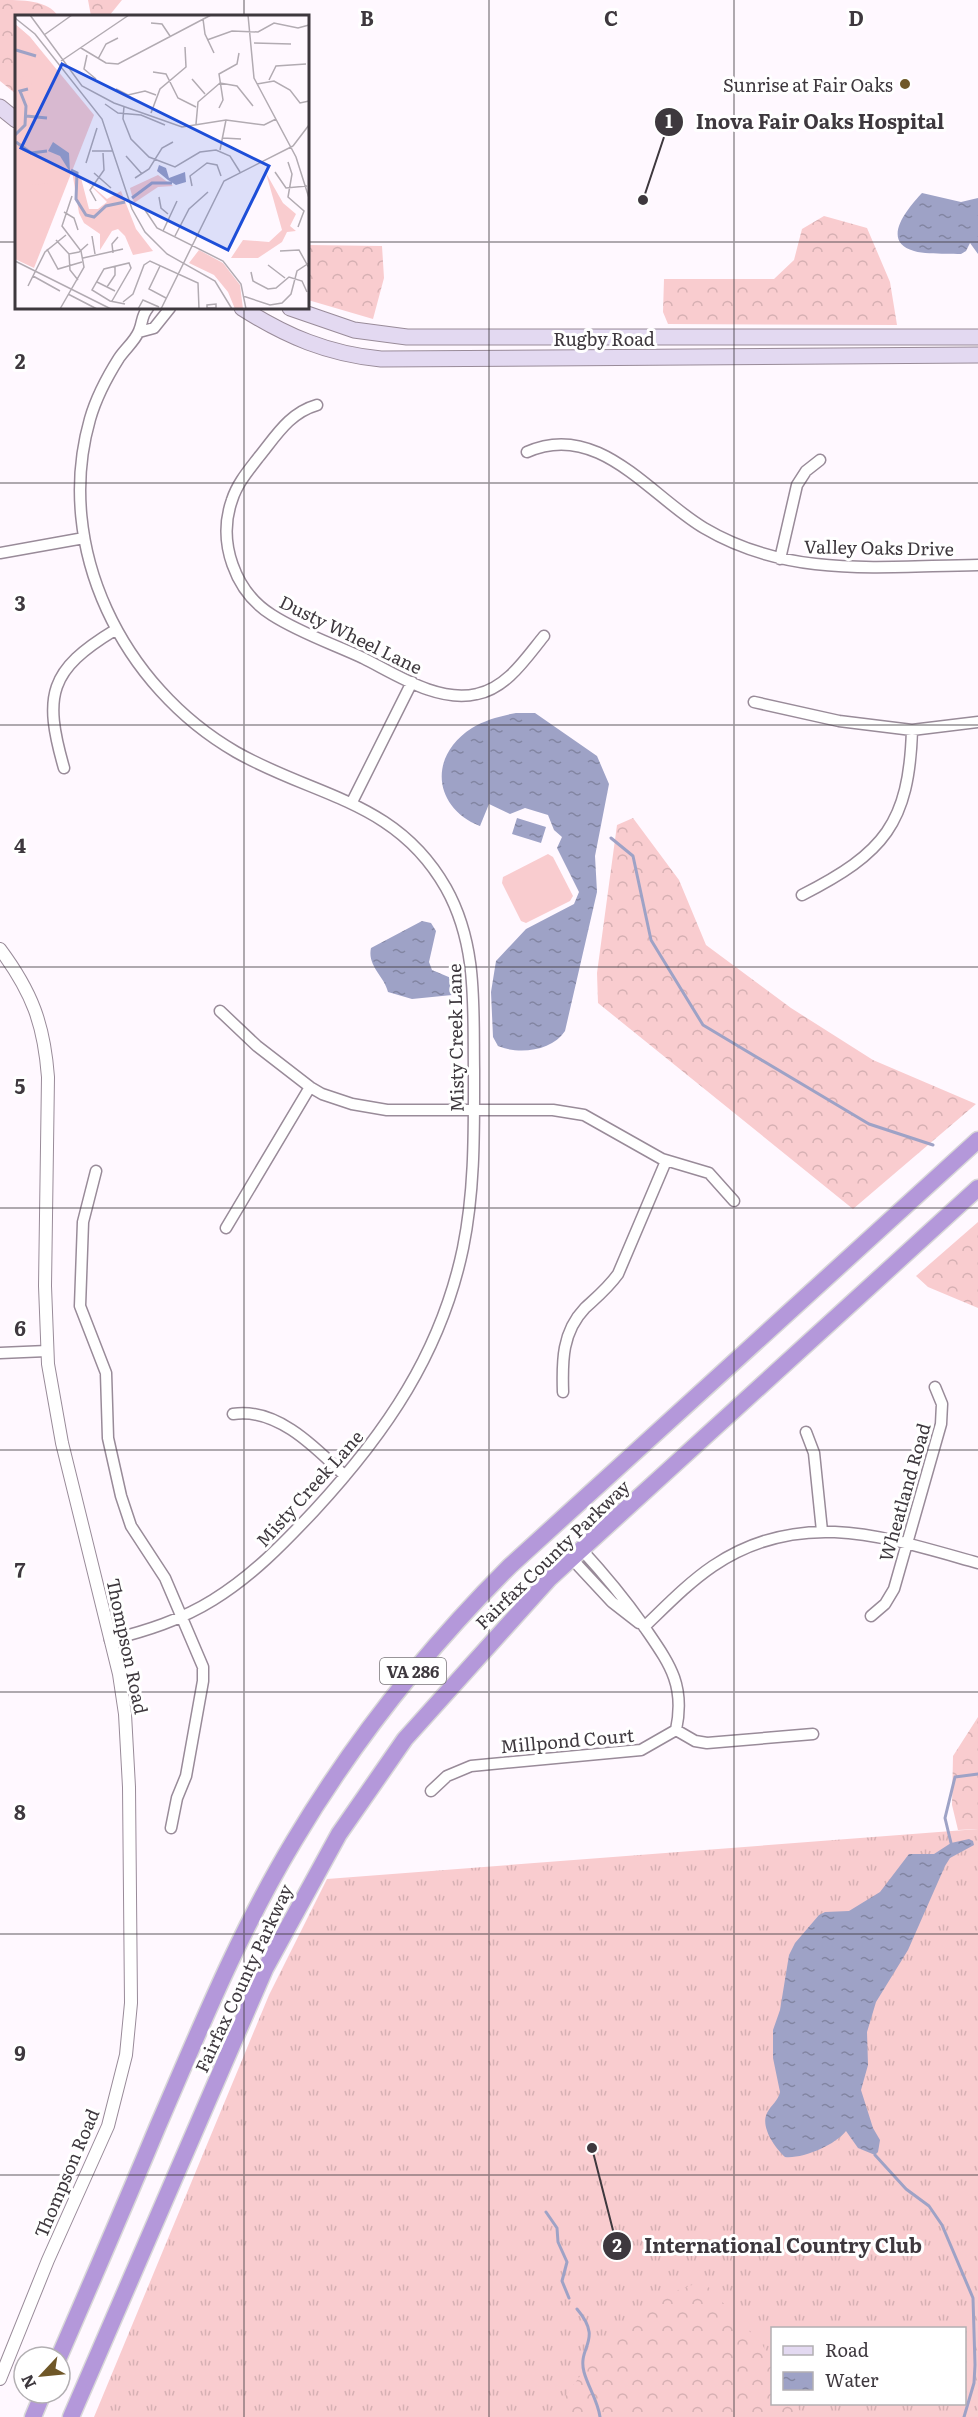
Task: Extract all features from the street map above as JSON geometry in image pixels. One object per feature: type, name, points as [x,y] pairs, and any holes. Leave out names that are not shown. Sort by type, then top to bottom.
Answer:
[{"type":"highway","name":"Fairfax County Parkway","points":[[64,2345],[238,1944],[293,1841],[327,1787],[389,1701],[450,1628],[510,1566],[978,1140]]},
{"type":"highway","name":"Fairfax County Parkway","points":[[71,2417],[260,1979],[313,1878],[364,1795],[405,1739],[506,1624],[577,1554],[978,1188]]},
{"type":"main road","points":[[0,107],[15,119]]},
{"type":"main road","name":"Rugby Road","points":[[244,309],[286,335],[309,344],[354,357],[381,360],[978,355]]},
{"type":"main road","name":"Rugby Road","points":[[293,309],[354,330],[417,338],[978,337]]},
{"type":"street","name":"Misty Creek Lane","points":[[110,1640],[141,1633],[184,1616],[234,1587],[260,1566],[345,1476],[401,1403],[429,1349],[445,1310],[462,1251],[470,1206],[474,1110],[472,964],[455,906],[435,872],[410,843],[380,819],[352,802],[263,766],[212,737],[169,700],[141,668],[116,630],[99,588],[84,538],[80,469],[90,416],[109,375],[139,332],[142,314],[147,309]]},
{"type":"street","name":"Misty Creek Lane","points":[[139,332],[154,328],[169,309]]},
{"type":"street","name":"Dusty Wheel Lane","points":[[317,405],[306,408],[289,420],[238,486],[228,517],[226,533],[233,567],[245,590],[272,615],[412,682],[447,695],[466,696],[484,693],[507,679],[544,636]]},
{"type":"street","name":"Valley Oaks Drive","points":[[526,452],[543,445],[563,444],[591,451],[619,462],[702,527],[746,550],[780,559],[819,566],[978,565]]},
{"type":"street","points":[[780,559],[797,485],[806,471],[820,460]]},
{"type":"street","points":[[0,553],[84,538]]},
{"type":"street","points":[[64,768],[52,721],[58,685],[70,664],[81,652],[116,630]]},
{"type":"street","points":[[352,802],[412,682]]},
{"type":"street","points":[[754,702],[839,721],[912,730],[978,722]]},
{"type":"street","points":[[802,895],[854,867],[878,844],[891,827],[908,786],[912,730]]},
{"type":"street","name":"Thompson Road","points":[[0,949],[34,1005],[46,1043],[48,1077],[45,1286],[47,1351],[62,1443],[110,1640],[125,1714],[128,1756],[130,2003],[126,2055],[114,2106],[97,2156],[48,2260],[0,2379]]},
{"type":"street","points":[[220,1011],[256,1046],[310,1087],[363,1107],[398,1111],[553,1110],[584,1115],[666,1161],[709,1173],[734,1201]]},
{"type":"street","points":[[226,1227],[310,1087]]},
{"type":"street","points":[[563,1392],[564,1350],[570,1331],[580,1315],[618,1275],[666,1161]]},
{"type":"street","points":[[96,1172],[83,1222],[80,1297],[82,1316],[106,1373],[106,1428],[127,1516],[136,1536],[165,1578],[184,1616],[203,1667],[203,1681],[186,1776],[177,1798],[171,1828]]},
{"type":"street","points":[[0,1353],[47,1351]]},
{"type":"street","name":"Wheatland Road","points":[[871,1616],[885,1604],[894,1589],[907,1543],[943,1414],[942,1404],[935,1387]]},
{"type":"street","points":[[233,1414],[252,1413],[267,1417],[303,1438],[345,1476]]},
{"type":"street","points":[[806,1432],[814,1453],[822,1531]]},
{"type":"street","points":[[644,1626],[690,1585],[734,1554],[784,1536],[822,1531],[849,1531],[907,1543],[978,1563]]},
{"type":"street","points":[[577,1554],[612,1602],[644,1626],[663,1652],[673,1671],[679,1702],[676,1730],[695,1741],[707,1743],[813,1734]]},
{"type":"street","name":"Millpond Court","points":[[431,1791],[447,1776],[471,1766],[641,1750],[676,1730]]},
{"type":"green space","points":[[0,0],[41,4],[54,11],[57,15],[15,15],[15,93],[0,81]]},
{"type":"green space","points":[[88,0],[122,0],[110,15],[91,15]]},
{"type":"green space","points":[[824,216],[867,228],[890,282],[897,325],[668,324],[663,312],[664,279],[774,279],[794,260],[802,229]]},
{"type":"green space","points":[[309,245],[382,246],[384,278],[373,319],[309,300]]},
{"type":"green space","points":[[633,818],[679,880],[706,945],[791,1008],[873,1060],[976,1104],[853,1209],[598,1003],[597,973],[617,825]]},
{"type":"green space","points":[[548,854],[553,857],[573,896],[570,901],[526,923],[521,921],[502,883],[503,877]]},
{"type":"green space","points":[[978,1222],[978,1308],[928,1287],[916,1276]]},
{"type":"green space","points":[[978,1717],[978,1829],[958,1830],[952,1805],[953,1756]]},
{"type":"green space","points":[[978,1829],[978,2417],[94,2417],[269,1995],[327,1879]]},
{"type":"green space","points":[[703,2281],[763,2346],[771,2361],[771,2405],[797,2405],[803,2417],[550,2417],[605,2342],[662,2296]]},
{"type":"water","points":[[922,193],[961,202],[978,198],[978,254],[970,243],[966,251],[961,254],[919,252],[904,246],[899,240],[900,224]]},
{"type":"water","points":[[516,713],[535,713],[597,756],[609,784],[595,856],[597,892],[565,1031],[559,1038],[544,1047],[525,1050],[498,1046],[493,1037],[491,992],[496,961],[526,929],[574,904],[579,892],[557,848],[562,837],[554,830],[548,815],[525,808],[510,814],[489,804],[480,826],[464,817],[453,807],[445,794],[442,780],[443,766],[448,752],[458,739],[482,723]]},
{"type":"water","points":[[517,818],[546,827],[541,843],[512,834]]},
{"type":"water","points":[[422,921],[431,923],[436,931],[429,962],[432,970],[451,978],[452,995],[412,999],[388,992],[371,960],[371,948]]},
{"type":"water","points":[[969,1839],[974,1845],[950,1858],[945,1866],[908,1950],[876,2002],[867,2032],[868,2065],[861,2090],[873,2128],[880,2140],[878,2152],[875,2155],[858,2148],[846,2131],[818,2150],[801,2156],[785,2157],[770,2137],[765,2119],[780,2092],[773,2058],[773,2030],[780,2010],[789,1955],[795,1943],[819,1915],[825,1912],[849,1911],[880,1892],[909,1854],[934,1854],[951,1843]]},
{"type":"waterway","points":[[611,838],[633,856],[651,940],[703,1025],[869,1124],[933,1145]]},
{"type":"waterway","points":[[951,1843],[945,1818],[955,1777],[978,1774]]},
{"type":"waterway","points":[[875,2155],[906,2189],[929,2206],[942,2225],[973,2298],[974,2383],[964,2417]]},
{"type":"waterway","points":[[546,2212],[557,2228],[558,2242],[567,2262],[562,2281],[569,2298]]},
{"type":"waterway","points":[[577,2309],[588,2329],[588,2343],[583,2363],[584,2372],[600,2417]]},
{"type":"place","name":"Sunrise at Fair Oaks","points":[[905,84]]},
{"type":"place","name":"Inova Fair Oaks Hospital","points":[[643,200]]},
{"type":"place","name":"International Country Club","points":[[592,2148]]}]
